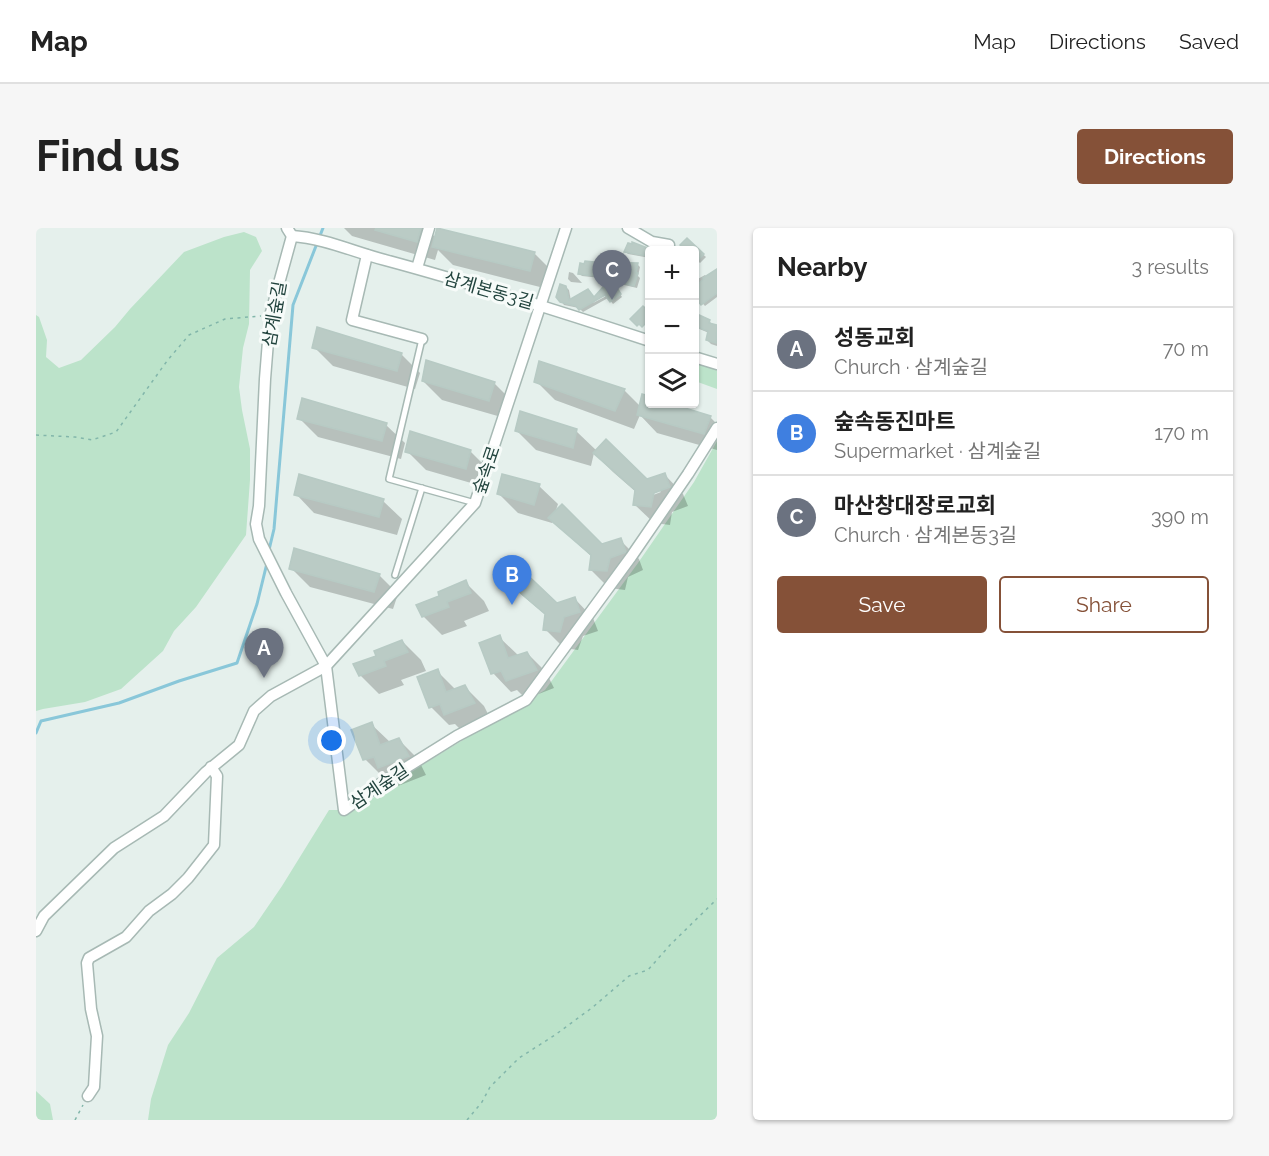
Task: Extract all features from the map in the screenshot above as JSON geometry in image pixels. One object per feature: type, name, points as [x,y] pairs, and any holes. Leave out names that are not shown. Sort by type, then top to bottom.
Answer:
[{"type":"street","points":[[417,268],[429,228]]},
{"type":"street","name":"숲속로","points":[[36,931],[44,916],[114,848],[164,816],[211,767],[239,745],[254,711],[271,696],[326,666],[475,503],[566,228]]},
{"type":"street","points":[[628,228],[652,242],[669,245]]},
{"type":"street","name":"삼계본동3길","points":[[290,232],[542,305],[645,339]]},
{"type":"street","name":"삼계숲길","points":[[290,232],[270,316],[256,524],[259,539],[326,666],[344,810],[380,784],[457,736],[526,700],[631,557],[717,428]]},
{"type":"street","points":[[367,255],[352,320],[422,339]]},
{"type":"street","points":[[699,359],[717,364]]},
{"type":"street","points":[[88,1096],[93,1087],[97,1036],[91,1009],[87,963],[89,958],[126,938],[149,910],[172,894],[188,878],[214,845],[217,776],[211,767]]},
{"type":"lane","points":[[422,339],[389,479],[475,503]]},
{"type":"lane","points":[[395,575],[422,488]]},
{"type":"path","points":[[36,435],[92,440],[116,432],[167,361],[189,335],[225,319],[270,316]]},
{"type":"path","points":[[466,1120],[482,1102],[490,1087],[519,1058],[565,1028],[629,976],[648,970],[717,898]]},
{"type":"path","points":[[75,1120],[88,1096]]},
{"type":"green space","points":[[244,232],[256,237],[262,251],[250,270],[249,324],[243,348],[239,387],[250,449],[246,535],[196,607],[174,631],[163,651],[121,689],[85,702],[36,711],[36,315],[39,317],[47,340],[46,357],[59,368],[81,360],[115,327],[184,252]]},
{"type":"green space","points":[[699,361],[717,367],[717,389],[699,382]]},
{"type":"green space","points":[[717,441],[717,1120],[148,1120],[151,1099],[168,1045],[189,1013],[217,958],[254,927],[329,810],[355,810],[417,768],[545,690],[694,482]]},
{"type":"green space","points":[[36,1091],[50,1104],[53,1120],[36,1120]]},
{"type":"building","points":[[376,228],[421,228],[417,242],[375,230]]},
{"type":"building","points":[[437,228],[535,252],[530,271],[432,247]]},
{"type":"building","points":[[687,238],[696,246],[681,246]]},
{"type":"building","points":[[632,242],[645,247],[645,256],[624,252],[628,243],[632,244]]},
{"type":"building","points":[[699,249],[704,254],[699,259]]},
{"type":"building","points":[[585,261],[638,263],[634,286],[612,280],[621,294],[610,302],[605,295],[579,310],[576,306],[560,302],[556,297],[560,284],[566,286],[569,300],[588,289],[594,297],[611,278],[578,274],[580,263],[584,264]]},
{"type":"building","points":[[717,269],[717,293],[701,305],[699,283]]},
{"type":"building","points":[[643,306],[645,308],[645,324],[642,327],[639,324],[637,326],[630,319]]},
{"type":"building","points":[[699,315],[710,320],[709,323],[717,325],[716,343],[706,340],[708,331],[699,328]]},
{"type":"building","points":[[317,327],[402,353],[397,371],[312,348]]},
{"type":"building","points":[[426,360],[495,382],[489,401],[422,381]]},
{"type":"building","points":[[539,361],[625,389],[615,411],[534,382]]},
{"type":"building","points":[[642,394],[645,395],[645,408],[685,408],[711,416],[704,434],[637,415]]},
{"type":"building","points":[[302,398],[387,423],[382,441],[297,419]]},
{"type":"building","points":[[520,411],[577,429],[573,448],[515,431]]},
{"type":"building","points":[[410,431],[471,450],[466,469],[405,452]]},
{"type":"building","points":[[606,439],[647,479],[665,473],[670,487],[654,493],[651,507],[633,505],[635,490],[593,453]]},
{"type":"building","points":[[299,474],[384,499],[379,517],[294,495]]},
{"type":"building","points":[[502,474],[540,484],[534,505],[497,494]]},
{"type":"building","points":[[562,504],[602,544],[621,538],[626,552],[610,558],[607,571],[589,570],[591,555],[548,518]]},
{"type":"building","points":[[294,548],[380,574],[374,592],[289,569]]},
{"type":"building","points":[[516,564],[557,603],[575,597],[580,612],[564,617],[560,632],[543,630],[545,614],[503,578]]},
{"type":"building","points":[[466,580],[471,593],[447,602],[449,607],[422,617],[416,605],[439,596],[438,592]]},
{"type":"building","points":[[500,635],[508,658],[527,652],[537,670],[506,681],[501,671],[491,674],[479,643]]},
{"type":"building","points":[[402,640],[408,652],[384,661],[386,666],[359,676],[353,664],[376,656],[374,651]]},
{"type":"building","points":[[438,669],[446,692],[465,685],[475,703],[444,715],[440,704],[429,708],[417,677]]},
{"type":"building","points":[[372,722],[380,745],[399,738],[409,756],[378,768],[374,757],[363,760],[351,730]]},
{"type":"waterway","points":[[269,550],[274,529],[293,305],[323,228]]},
{"type":"waterway","points":[[36,733],[41,721],[119,703],[237,663],[257,604],[267,563]]},
{"type":"place","name":"마산창대장로교회","points":[[612,300]]},
{"type":"place","name":"숲속동진마트","points":[[512,605]]},
{"type":"place","name":"성동교회","points":[[264,678]]}]
